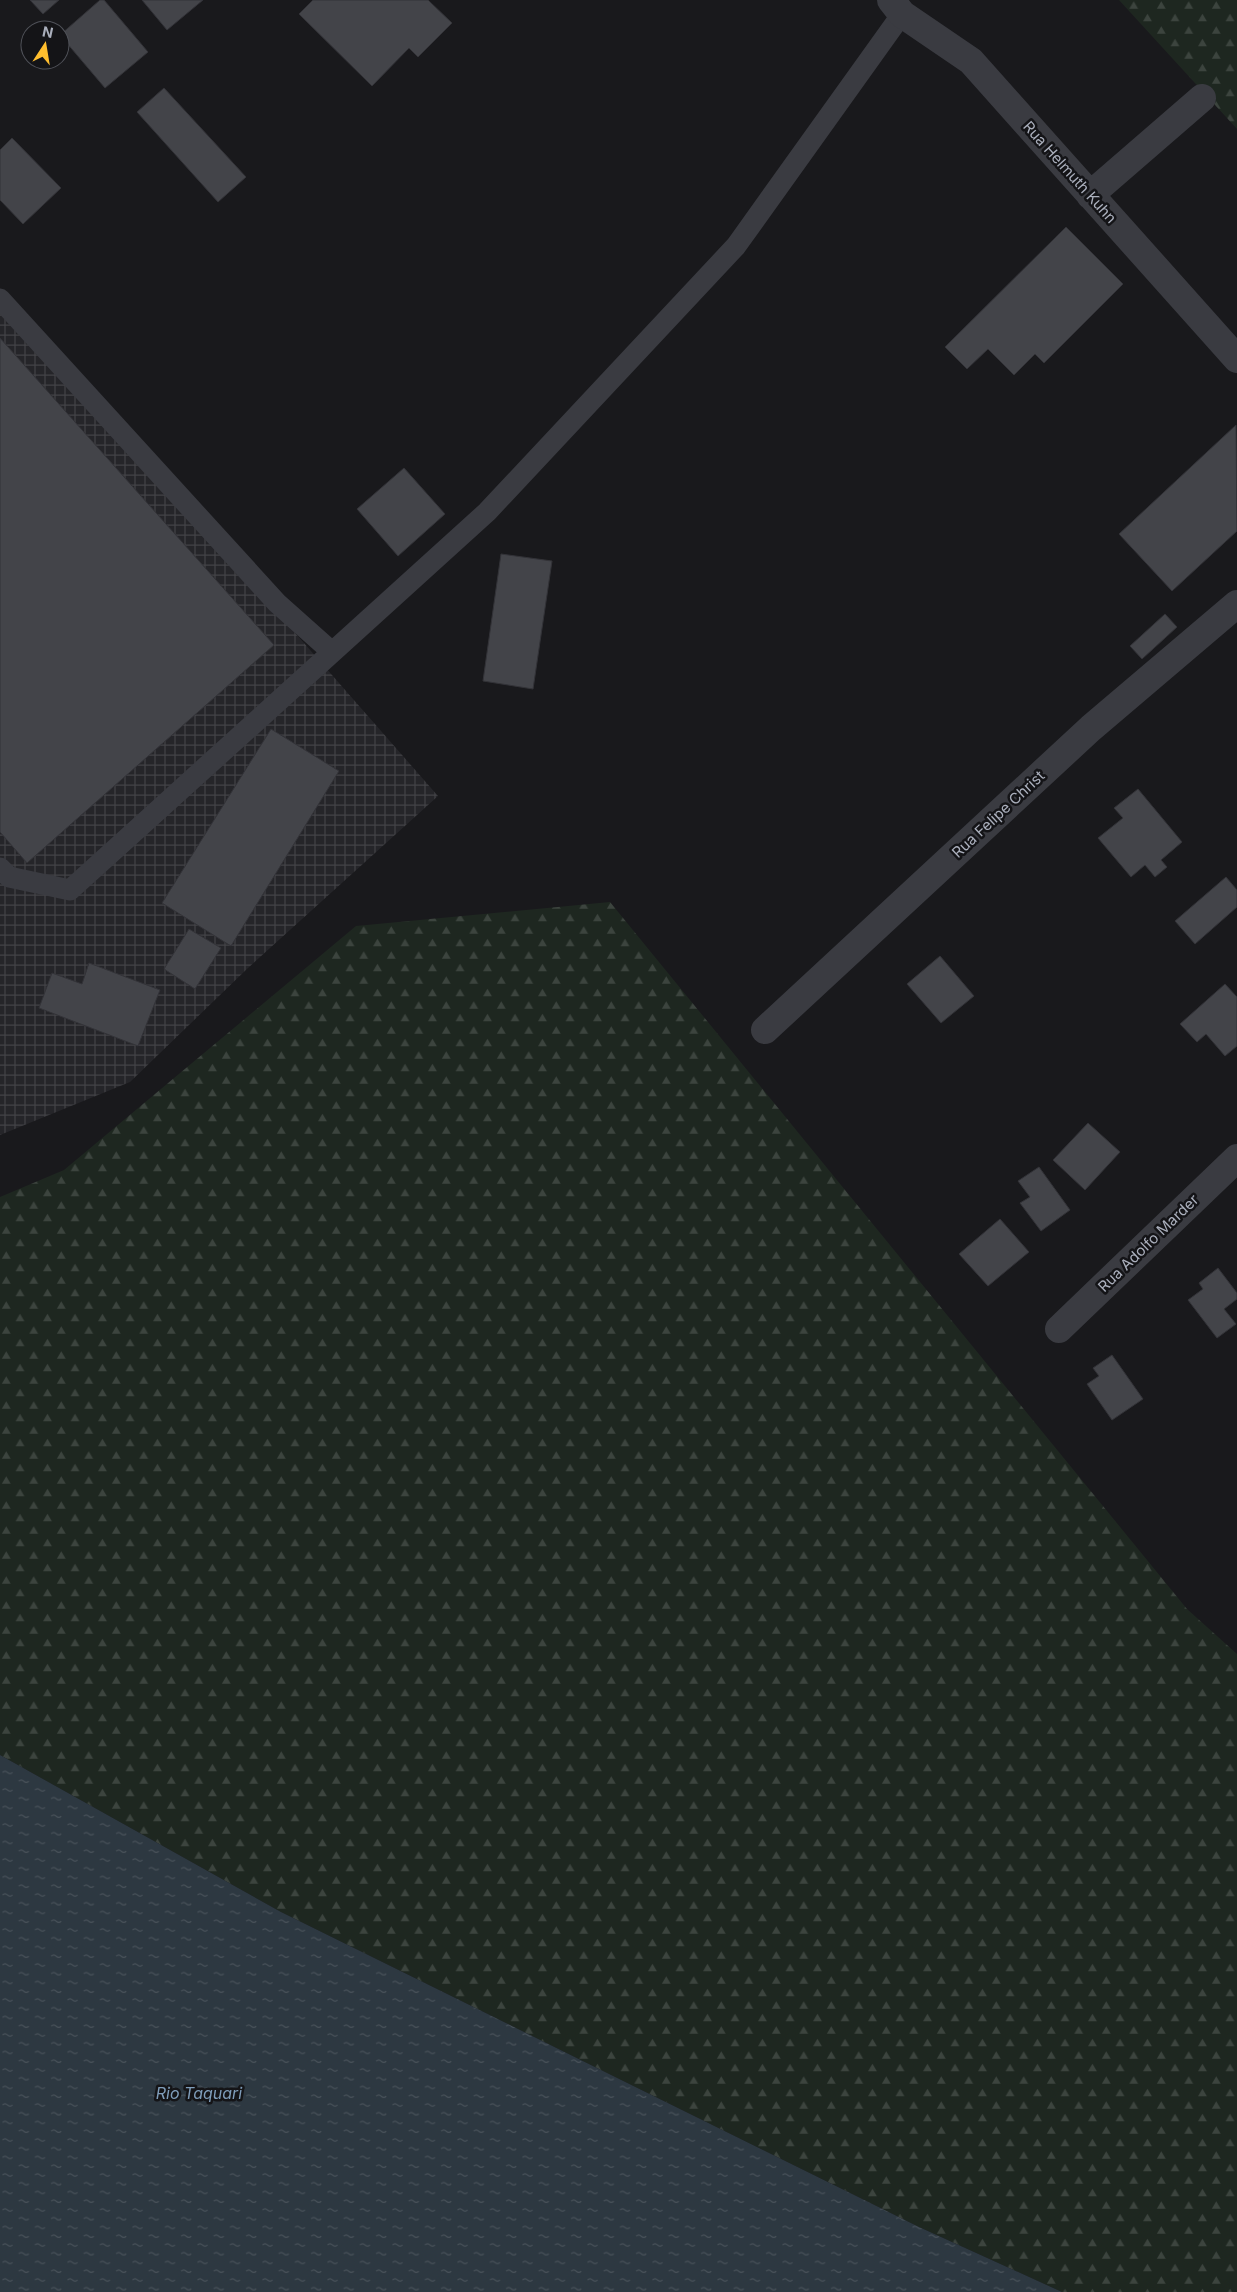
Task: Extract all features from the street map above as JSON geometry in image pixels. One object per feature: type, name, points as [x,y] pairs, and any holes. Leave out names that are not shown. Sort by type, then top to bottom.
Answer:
[{"type":"street","name":"Rua Helmuth Kuhn","points":[[896,7],[971,60],[1237,359]]},
{"type":"street","points":[[1090,194],[1202,98]]},
{"type":"street","name":"Rua Felipe Christ","points":[[765,1030],[1091,728],[1237,604]]},
{"type":"street","name":"Rua Adolfo Marder","points":[[1059,1329],[1237,1158]]},
{"type":"lane","points":[[0,868],[9,877],[70,890],[487,512],[736,246],[896,7]]},
{"type":"lane","points":[[0,300],[277,603],[332,652]]},
{"type":"shaded area","points":[[0,296],[438,796],[248,968],[130,1082],[0,1135]]},
{"type":"green space","points":[[1119,0],[1237,0],[1237,129]]},
{"type":"green space","points":[[610,902],[1187,1609],[1237,1654],[1237,2292],[1062,2292],[919,2227],[281,1912],[0,1755],[0,1197],[64,1170],[356,926]]},
{"type":"water","name":"Rio Taquari","points":[[0,1755],[281,1912],[919,2227],[1062,2292],[0,2292]]},
{"type":"building","points":[[30,0],[59,0],[43,14]]},
{"type":"building","points":[[100,0],[104,0],[148,52],[105,88],[70,47],[70,26]]},
{"type":"building","points":[[142,0],[203,0],[167,30]]},
{"type":"building","points":[[313,0],[428,0],[452,23],[418,57],[409,48],[372,86],[299,14]]},
{"type":"building","points":[[164,88],[246,177],[218,202],[137,112]]},
{"type":"building","points":[[12,138],[61,188],[23,224],[0,200],[0,150]]},
{"type":"building","points":[[1066,227],[1123,284],[1044,363],[1035,354],[1014,375],[988,349],[967,369],[945,347]]},
{"type":"building","points":[[0,338],[274,645],[27,863],[0,832]]},
{"type":"building","points":[[1236,425],[1237,531],[1172,591],[1119,534]]},
{"type":"building","points":[[404,468],[445,514],[398,556],[357,509]]},
{"type":"building","points":[[501,554],[552,561],[533,689],[483,681]]},
{"type":"building","points":[[1165,614],[1177,627],[1142,659],[1130,646]]},
{"type":"building","points":[[271,729],[339,771],[231,946],[162,903]]},
{"type":"building","points":[[1138,789],[1182,842],[1161,860],[1167,867],[1155,877],[1145,865],[1131,877],[1098,838],[1123,818],[1114,808]]},
{"type":"building","points":[[1226,877],[1237,890],[1237,907],[1195,944],[1175,921]]},
{"type":"building","points":[[189,929],[221,948],[195,989],[164,969]]},
{"type":"building","points":[[940,956],[974,996],[941,1023],[907,984]]},
{"type":"building","points":[[89,963],[160,990],[138,1046],[39,1008],[52,973],[82,984]]},
{"type":"building","points":[[1225,984],[1237,997],[1237,1046],[1225,1056],[1206,1034],[1197,1042],[1180,1024]]},
{"type":"building","points":[[1088,1123],[1120,1152],[1085,1190],[1053,1160]]},
{"type":"building","points":[[1039,1167],[1070,1210],[1041,1231],[1020,1203],[1030,1197],[1018,1181]]},
{"type":"building","points":[[1000,1219],[1029,1252],[988,1286],[959,1254]]},
{"type":"building","points":[[1218,1268],[1237,1293],[1237,1299],[1224,1309],[1236,1324],[1217,1338],[1188,1300],[1203,1289],[1199,1283]]},
{"type":"building","points":[[1112,1355],[1143,1399],[1112,1420],[1087,1384],[1099,1376],[1093,1368]]}]
